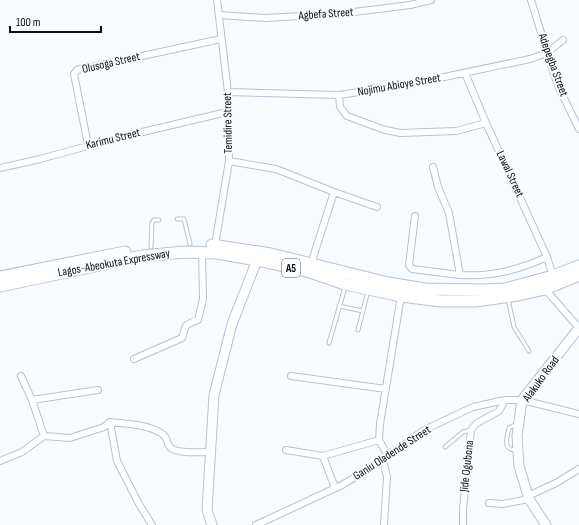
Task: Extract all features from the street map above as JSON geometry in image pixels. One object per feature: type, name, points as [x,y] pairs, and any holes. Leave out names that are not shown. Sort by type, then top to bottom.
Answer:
[{"type":"highway","name":"Lagos-Abeokuta Expressway","points":[[0,277],[151,248],[190,244],[215,245],[271,254],[388,283],[425,289],[506,289],[553,276],[579,266]]},
{"type":"highway","name":"Lagos-Abeokuta Expressway","points":[[0,286],[167,252],[217,253],[257,260],[310,272],[346,284],[401,296],[452,302],[507,297],[545,289],[579,275]]},
{"type":"main road","points":[[212,525],[209,519],[208,510],[214,395],[232,324],[257,260]]},
{"type":"main road","name":"Alakuko Road","points":[[546,525],[529,497],[519,466],[517,451],[518,424],[522,400],[579,328]]},
{"type":"street","name":"Temidire Street","points":[[215,245],[229,161],[227,112],[228,92],[217,0]]},
{"type":"street","name":"Agbefa Street","points":[[219,15],[266,18],[338,14],[410,5],[431,0]]},
{"type":"street","name":"Adepegba Street","points":[[531,0],[559,88],[579,129]]},
{"type":"street","name":"Olusoga Street","points":[[88,145],[74,74],[77,70],[221,39]]},
{"type":"street","name":"Nojimu Abioye Street","points":[[228,92],[339,95],[397,87],[530,59],[547,53],[563,40]]},
{"type":"street","name":"Lawal Street","points":[[465,73],[547,257],[553,276]]},
{"type":"street","points":[[339,95],[340,107],[347,116],[385,130],[401,133],[456,131],[486,123]]},
{"type":"street","name":"Karimu Street","points":[[0,168],[40,159],[88,145],[227,112]]},
{"type":"street","points":[[229,161],[276,169],[334,192],[378,207]]},
{"type":"street","points":[[434,167],[438,187],[449,213],[460,275]]},
{"type":"street","points":[[311,264],[334,192]]},
{"type":"street","points":[[415,216],[409,265],[412,269],[460,275],[504,273],[547,257]]},
{"type":"street","points":[[134,359],[182,338],[184,327],[188,323],[198,320],[203,299],[202,252]]},
{"type":"street","points":[[545,289],[579,328]]},
{"type":"street","points":[[384,525],[387,500],[386,458],[379,440],[401,296]]},
{"type":"street","points":[[21,376],[32,400],[44,436]]},
{"type":"street","points":[[291,376],[386,389]]},
{"type":"street","points":[[32,400],[98,390]]},
{"type":"street","name":"Ganiu Oladende Street","points":[[256,525],[335,488],[386,458],[424,430],[474,407],[506,400],[522,400],[579,414]]},
{"type":"street","name":"Jide Ogubona","points":[[463,525],[463,509],[471,430],[476,423],[499,411],[506,400]]},
{"type":"street","points":[[110,422],[117,461],[139,504],[152,525]]},
{"type":"street","points":[[0,461],[22,452],[44,436],[70,438],[104,427],[110,422],[138,425],[162,433],[167,437],[171,448],[175,450],[188,452],[210,452]]},
{"type":"street","points":[[286,450],[324,456],[379,440]]},
{"type":"street","points":[[324,456],[335,488]]},
{"type":"street","points":[[488,503],[503,504],[529,497],[579,469]]},
{"type":"lane","points":[[177,219],[184,220],[190,244]]},
{"type":"lane","points":[[151,248],[152,223],[154,220],[159,220]]},
{"type":"lane","points":[[329,343],[346,284]]},
{"type":"lane","points":[[358,330],[369,288]]},
{"type":"lane","points":[[507,297],[514,327],[529,351]]},
{"type":"lane","points":[[339,306],[363,311]]},
{"type":"lane","points":[[445,447],[463,432],[471,430]]}]
